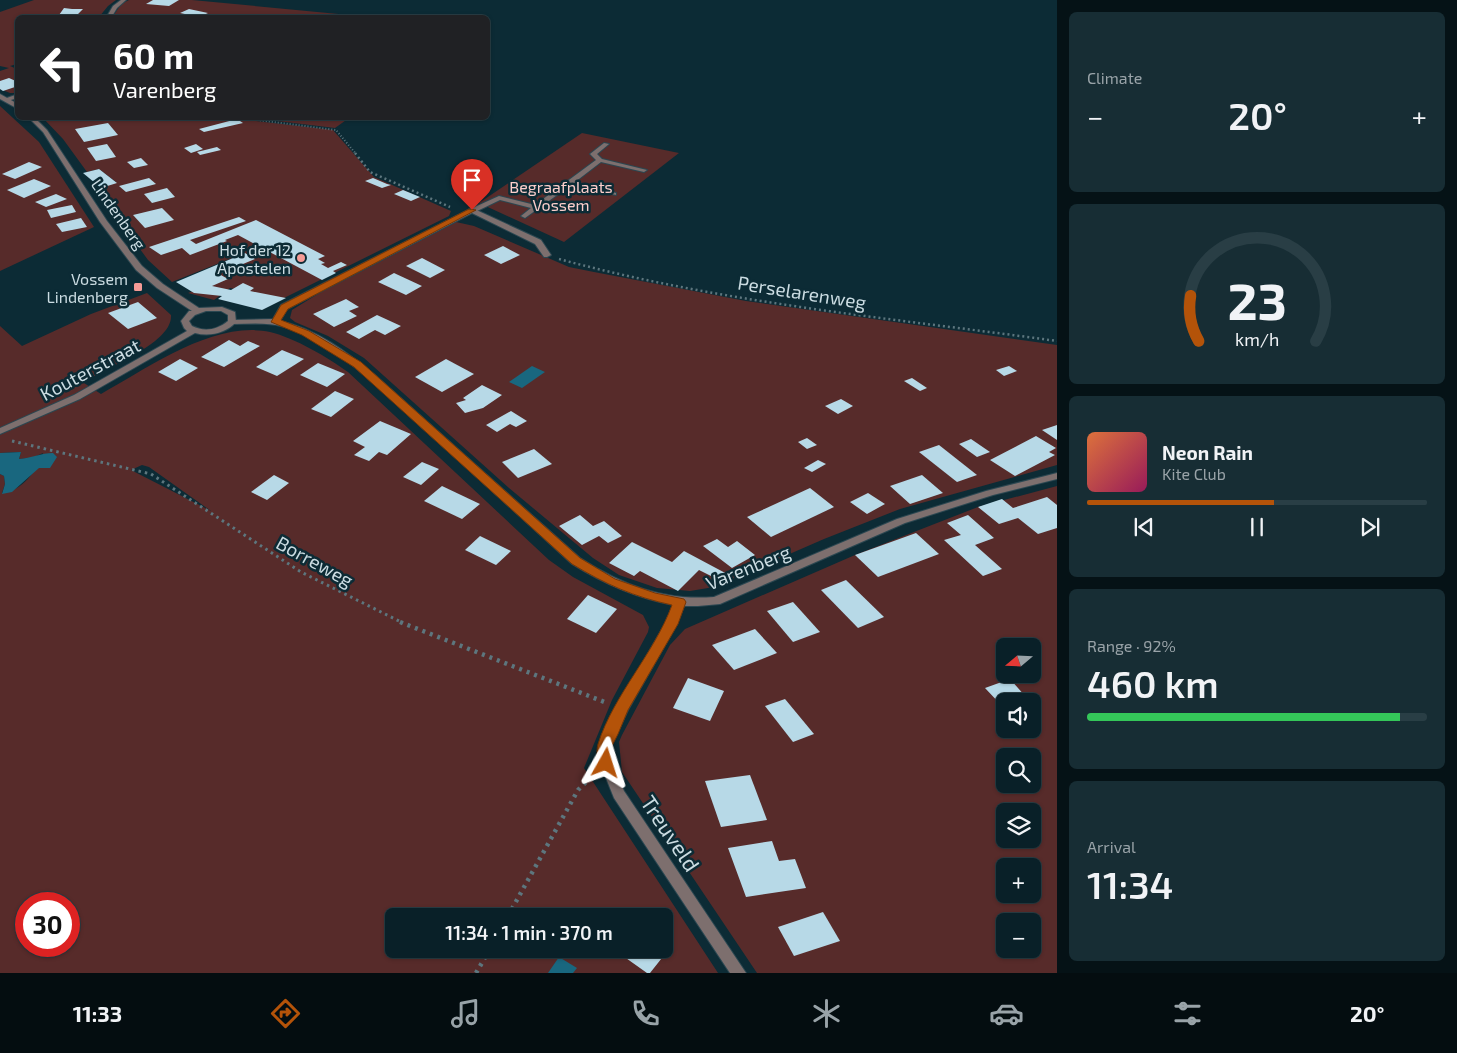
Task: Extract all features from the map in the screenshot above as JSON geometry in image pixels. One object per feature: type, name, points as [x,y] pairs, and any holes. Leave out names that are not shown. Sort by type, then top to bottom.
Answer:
[{"type":"street","points":[[110,15],[117,5],[124,0]]},
{"type":"street","points":[[0,96],[15,105]]},
{"type":"street","points":[[7,99],[15,97]]},
{"type":"street","name":"Lindenberg","points":[[34,120],[45,131],[104,222],[139,268],[160,286],[198,311]]},
{"type":"street","points":[[606,144],[592,154],[600,160],[644,170]]},
{"type":"street","points":[[525,216],[600,160]]},
{"type":"street","points":[[569,182],[614,194]]},
{"type":"street","points":[[275,322],[284,307],[463,213],[499,198],[536,207]]},
{"type":"street","points":[[472,210],[538,242],[546,255]]},
{"type":"street","points":[[222,309],[232,314],[232,322],[215,331],[193,331],[188,328],[186,321],[198,311],[222,309]]},
{"type":"street","name":"Varenberg","points":[[232,322],[275,322],[306,333],[357,364],[576,561],[610,582],[654,597],[680,602],[716,601],[901,521],[990,493],[1057,476]]},
{"type":"street","name":"Kouterstraat","points":[[0,431],[78,397],[193,331]]},
{"type":"street","name":"Treuveld","points":[[680,602],[672,624],[622,709],[605,746],[606,763],[619,794],[738,973]]},
{"type":"path","points":[[258,120],[336,130],[370,172],[463,213]]},
{"type":"path","name":"Perselarenweg","points":[[546,255],[604,271],[762,300],[1057,341]]},
{"type":"path","name":"Borreweg","points":[[8,439],[152,474],[301,572],[380,612],[622,709]]},
{"type":"path","points":[[512,908],[578,790],[606,763]]},
{"type":"path","points":[[476,973],[485,958]]},
{"type":"green space","points":[[34,0],[116,0],[101,15],[15,15],[15,65],[10,66],[15,68],[15,93],[0,89],[0,71],[9,68],[0,66],[0,12]]},
{"type":"green space","points":[[129,0],[192,0],[349,15],[114,15],[121,4]]},
{"type":"green space","points":[[0,106],[39,142],[94,227],[0,271]]},
{"type":"green space","points":[[45,120],[247,120],[333,130],[374,177],[451,211],[449,216],[282,299],[230,288],[214,300],[188,293],[223,279],[216,274],[251,259],[242,254],[172,282],[148,260],[96,189],[116,182],[99,169],[87,172],[63,139]]},
{"type":"green space","points":[[268,120],[346,120],[335,128]]},
{"type":"green space","name":"Begraafplaats Vossem","points":[[582,133],[679,153],[564,242],[479,203]]},
{"type":"green space","points":[[456,222],[474,226],[569,267],[746,301],[1057,345],[1057,465],[900,509],[824,539],[714,587],[690,591],[657,588],[619,575],[593,558],[509,488],[364,358],[328,336],[290,318],[292,310],[321,292]]},
{"type":"green space","points":[[147,293],[171,315],[169,326],[150,345],[84,383],[101,394],[160,360],[204,339],[249,330],[270,332],[290,339],[311,349],[348,372],[549,560],[573,577],[643,615],[649,627],[648,632],[612,700],[584,768],[718,973],[0,973],[0,474],[4,476],[5,484],[2,493],[16,488],[33,473],[43,453],[32,458],[19,459],[21,452],[0,453],[0,326],[22,346],[91,314]],"holes":[[[142,465],[149,467],[211,511],[131,470]]]},
{"type":"green space","points":[[1057,486],[1057,973],[757,973],[622,772],[619,742],[622,735],[670,645],[685,629],[855,555],[978,507]]},
{"type":"water","points":[[532,366],[545,372],[522,388],[509,382]]},
{"type":"water","points":[[21,452],[19,459],[49,453],[53,453],[57,457],[50,468],[39,468],[12,492],[2,494],[5,484],[4,476],[0,474],[0,453]]},
{"type":"water","points":[[558,958],[577,968],[573,973],[548,973]]},
{"type":"building","points":[[153,0],[179,0],[169,6],[146,4]]},
{"type":"building","points":[[64,8],[83,9],[78,14],[59,15]]},
{"type":"building","points":[[189,9],[208,13],[204,15],[190,15],[180,13]]},
{"type":"building","points":[[9,78],[15,81],[15,87],[3,91],[0,89],[0,81]]},
{"type":"building","points":[[233,120],[238,120],[243,123],[204,132],[199,129]]},
{"type":"building","points":[[108,123],[118,135],[84,142],[75,129]]},
{"type":"building","points":[[107,144],[116,157],[96,161],[87,148]]},
{"type":"building","points":[[196,144],[203,149],[191,153],[184,148]]},
{"type":"building","points":[[217,147],[221,150],[200,155],[197,152]]},
{"type":"building","points":[[141,158],[148,165],[134,168],[127,162]]},
{"type":"building","points":[[29,162],[42,167],[15,179],[2,174]]},
{"type":"building","points":[[99,169],[117,183],[101,188],[83,173]]},
{"type":"building","points":[[149,178],[156,184],[126,192],[119,186]]},
{"type":"building","points":[[373,178],[391,185],[382,188],[365,181]]},
{"type":"building","points":[[34,179],[51,186],[24,198],[7,190]]},
{"type":"building","points":[[167,188],[175,197],[152,203],[144,194]]},
{"type":"building","points":[[403,190],[420,197],[411,201],[394,194]]},
{"type":"building","points":[[56,194],[67,199],[46,207],[35,202]]},
{"type":"building","points":[[72,205],[76,212],[51,218],[47,210]]},
{"type":"building","points":[[162,208],[174,220],[145,228],[133,215]]},
{"type":"building","points":[[239,217],[246,221],[190,240],[196,244],[256,220],[325,256],[318,259],[325,263],[321,264],[328,268],[341,262],[347,265],[333,271],[336,273],[322,280],[238,235],[190,255],[182,248],[161,255],[149,247]]},
{"type":"building","points":[[81,218],[87,227],[62,232],[56,224]]},
{"type":"building","points":[[503,246],[520,255],[501,264],[484,255]]},
{"type":"building","points":[[245,253],[255,259],[219,274],[228,279],[212,286],[231,290],[243,283],[254,288],[250,291],[286,298],[262,310],[218,299],[222,296],[194,293],[176,282]]},
{"type":"building","points":[[422,258],[445,270],[430,278],[406,266]]},
{"type":"building","points":[[394,273],[422,286],[406,295],[378,282]]},
{"type":"building","points":[[346,299],[359,307],[349,311],[357,316],[334,327],[313,314]]},
{"type":"building","points":[[138,302],[157,318],[128,329],[108,313]]},
{"type":"building","points":[[377,315],[401,326],[385,335],[375,330],[359,339],[346,332]]},
{"type":"building","points":[[229,340],[240,346],[248,341],[260,346],[224,367],[201,357]]},
{"type":"building","points":[[282,350],[304,359],[277,376],[256,367]]},
{"type":"building","points":[[180,359],[198,368],[176,381],[158,372]]},
{"type":"building","points":[[446,359],[474,374],[442,392],[415,377]]},
{"type":"building","points":[[318,363],[345,374],[327,387],[300,375]]},
{"type":"building","points":[[1009,366],[1017,371],[1004,376],[996,370]]},
{"type":"building","points":[[912,378],[927,388],[920,391],[904,381]]},
{"type":"building","points":[[482,385],[502,395],[483,408],[465,413],[456,403],[466,400],[463,398]]},
{"type":"building","points":[[335,391],[354,399],[331,417],[311,409]]},
{"type":"building","points":[[841,399],[853,406],[838,414],[825,406]]},
{"type":"building","points":[[511,411],[527,421],[516,427],[510,424],[497,432],[486,425]]},
{"type":"building","points":[[380,421],[411,434],[387,455],[379,452],[369,461],[354,455],[365,447],[353,441]]},
{"type":"building","points":[[1057,425],[1057,440],[1042,430]]},
{"type":"building","points":[[1036,436],[1056,448],[1049,452],[1055,455],[1015,476],[990,460]]},
{"type":"building","points":[[807,438],[817,445],[807,449],[798,442]]},
{"type":"building","points":[[971,439],[990,452],[977,457],[959,444]]},
{"type":"building","points":[[939,445],[977,475],[957,482],[919,452]]},
{"type":"building","points":[[534,449],[552,464],[518,478],[502,462]]},
{"type":"building","points":[[818,460],[826,464],[812,472],[804,468]]},
{"type":"building","points":[[422,462],[439,469],[421,485],[403,477]]},
{"type":"building","points":[[274,475],[289,483],[267,500],[251,492]]},
{"type":"building","points":[[922,475],[943,493],[910,504],[890,486]]},
{"type":"building","points":[[442,486],[480,504],[462,519],[424,501]]},
{"type":"building","points":[[810,488],[834,507],[771,537],[747,517]]},
{"type":"building","points":[[868,493],[885,504],[867,514],[850,502]]},
{"type":"building","points":[[1047,497],[1057,505],[1057,528],[1038,534],[1018,518],[999,524],[978,507],[1002,499],[1013,508]]},
{"type":"building","points":[[580,515],[593,526],[604,521],[622,536],[608,543],[599,536],[582,545],[559,526]]},
{"type":"building","points":[[968,515],[994,538],[975,545],[1002,569],[983,576],[944,540],[961,535],[947,523]]},
{"type":"building","points":[[916,533],[939,554],[878,577],[855,555]]},
{"type":"building","points":[[480,536],[511,551],[496,565],[465,550]]},
{"type":"building","points":[[717,539],[728,547],[737,541],[755,555],[732,568],[703,546]]},
{"type":"building","points":[[632,542],[672,562],[684,551],[729,575],[723,582],[699,570],[678,591],[640,571],[634,576],[609,563]]},
{"type":"building","points":[[846,580],[884,617],[858,628],[821,590]]},
{"type":"building","points":[[588,595],[617,609],[596,633],[567,619]]},
{"type":"building","points":[[793,602],[820,632],[793,642],[767,611]]},
{"type":"building","points":[[755,629],[777,653],[734,670],[712,645]]},
{"type":"building","points":[[688,678],[724,691],[710,721],[673,708]]},
{"type":"building","points":[[999,683],[1014,683],[1022,693],[996,693],[996,700],[985,688]]},
{"type":"building","points":[[785,699],[814,734],[793,742],[765,706]]},
{"type":"building","points":[[750,775],[767,820],[721,827],[705,781]]},
{"type":"building","points":[[772,841],[779,861],[795,859],[806,888],[746,897],[728,848]]},
{"type":"building","points":[[823,912],[840,941],[794,956],[778,927]]},
{"type":"building","points":[[626,958],[662,958],[650,973],[647,973]]},
{"type":"place","name":"Hof der 12 Apostelen","points":[[301,258]]},
{"type":"place","name":"Vossem Lindenberg","points":[[138,287]]},
{"type":"route","points":[[472,210],[284,307],[275,322],[306,333],[357,364],[560,549],[576,561],[610,582],[654,597],[680,602],[672,624],[622,709],[610,734],[605,746],[606,763]]}]
